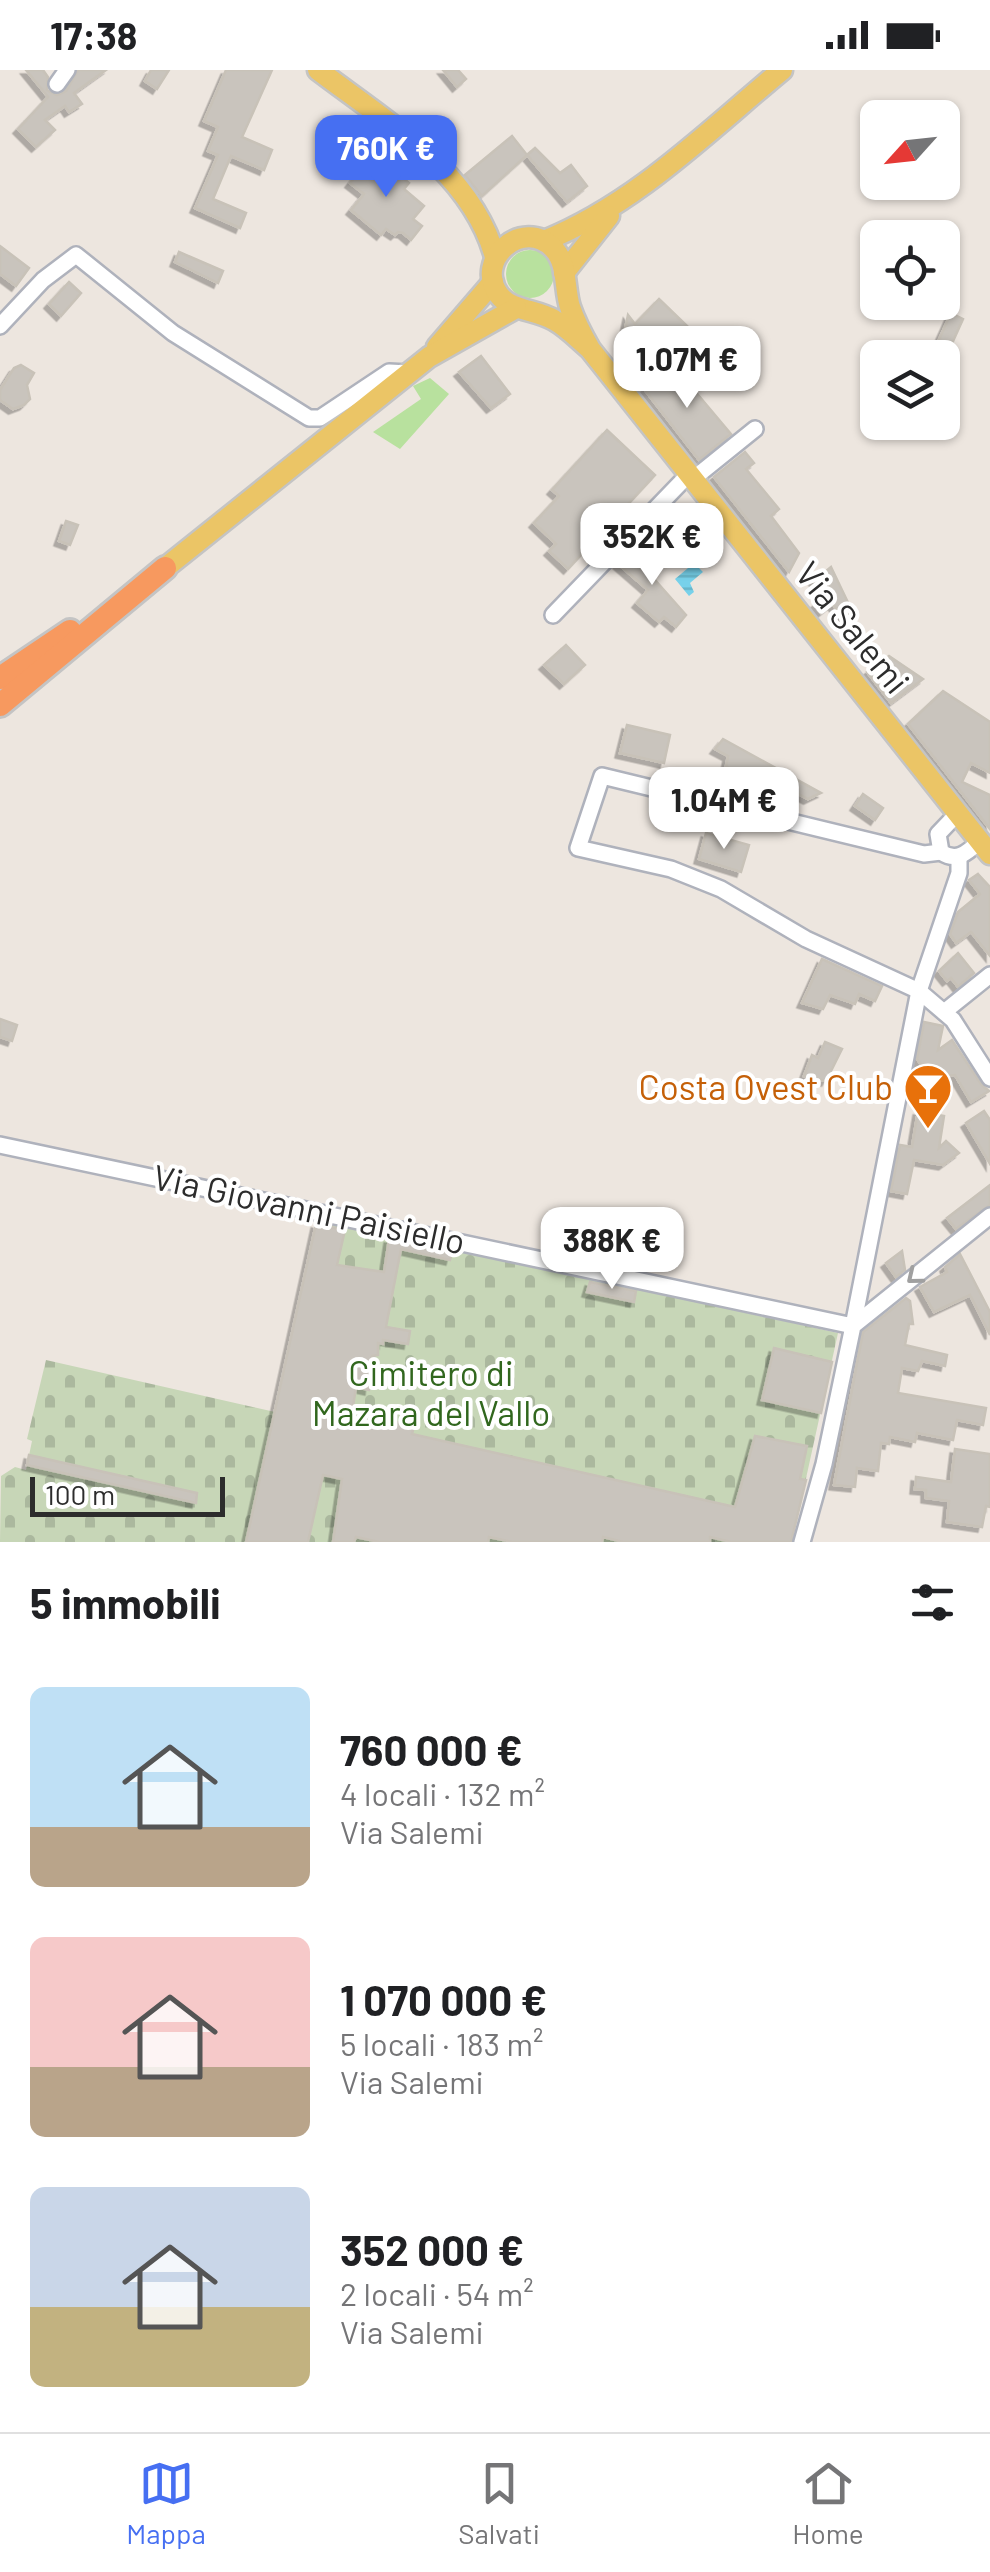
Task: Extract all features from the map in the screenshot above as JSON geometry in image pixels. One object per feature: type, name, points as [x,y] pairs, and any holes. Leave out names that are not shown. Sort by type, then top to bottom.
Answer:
[{"type":"highway","points":[[0,678],[165,568]]},
{"type":"highway","points":[[0,692],[165,568]]},
{"type":"highway","points":[[0,705],[165,568]]},
{"type":"main road","points":[[318,70],[415,145],[472,204],[484,221],[495,257],[493,282],[498,293],[558,322],[590,349]]},
{"type":"main road","points":[[495,257],[511,241],[544,241],[620,204],[782,70]]},
{"type":"main road","points":[[472,204],[522,238]]},
{"type":"main road","points":[[165,568],[430,357],[525,308],[555,298],[564,274],[620,204]]},
{"type":"main road","points":[[544,241],[559,256],[571,310],[590,349]]},
{"type":"main road","points":[[430,357],[493,282]]},
{"type":"main road","name":"Via Salemi","points":[[590,349],[987,847]]},
{"type":"street","points":[[0,326],[43,280],[76,255],[173,333],[309,418],[320,418],[388,372],[408,373]]},
{"type":"street","points":[[624,391],[692,336]]},
{"type":"street","points":[[553,616],[691,477],[755,430]]},
{"type":"street","points":[[987,847],[959,857],[949,858],[941,852],[924,854],[602,776],[578,848],[671,869],[721,889],[806,939],[919,991],[944,1012],[990,1078]]},
{"type":"street","points":[[941,852],[938,834],[958,813]]},
{"type":"street","points":[[802,1542],[824,1464],[919,991],[958,873],[959,857]]},
{"type":"street","points":[[944,1012],[990,975]]},
{"type":"street","name":"Via Giovanni Paisiello","points":[[0,1145],[853,1326]]},
{"type":"street","points":[[853,1326],[990,1216]]},
{"type":"green space","points":[[530,250],[547,257],[554,274],[547,291],[530,298],[513,291],[506,274],[513,257]]},
{"type":"green space","points":[[430,378],[449,394],[400,449],[373,432],[421,399],[413,386]]},
{"type":"green space","name":"Cimitero di Mazara del Vallo","points":[[317,1218],[838,1333],[792,1542],[0,1542],[1,1476],[15,1467],[26,1470],[32,1441],[27,1439],[46,1360],[275,1412]]},
{"type":"water","points":[[694,563],[703,572],[690,583],[694,592],[689,596],[675,579]]},
{"type":"building","points":[[26,70],[43,70],[48,77],[47,90],[57,95],[66,91],[78,70],[106,70],[74,93],[82,104],[69,112],[65,106],[45,120],[55,130],[36,147],[18,129],[48,97]]},
{"type":"building","points":[[151,70],[169,70],[157,89],[145,81]]},
{"type":"building","points":[[226,70],[272,70],[242,137],[272,150],[264,170],[231,156],[213,199],[246,213],[240,228],[195,208],[218,155],[208,151],[218,127],[204,121]]},
{"type":"building","points":[[443,70],[458,70],[466,79],[457,87]]},
{"type":"building","points":[[512,136],[527,155],[482,196],[465,175]]},
{"type":"building","points":[[535,148],[560,173],[571,165],[587,186],[567,202],[527,155]]},
{"type":"building","points":[[374,154],[409,183],[404,189],[424,206],[413,219],[422,226],[411,240],[403,233],[395,235],[386,229],[381,235],[351,210],[364,194],[350,183]]},
{"type":"building","points":[[0,246],[29,268],[16,286],[0,274]]},
{"type":"building","points":[[179,252],[223,271],[218,283],[175,262]]},
{"type":"building","points":[[69,282],[81,293],[61,316],[49,304]]},
{"type":"building","points":[[659,299],[687,326],[629,372],[619,359],[628,315],[635,324]]},
{"type":"building","points":[[963,319],[954,340],[939,340],[948,320]]},
{"type":"building","points":[[481,356],[510,394],[491,408],[459,372]]},
{"type":"building","points":[[682,358],[687,364],[678,371],[731,434],[699,460],[644,389]]},
{"type":"building","points":[[21,365],[34,373],[27,385],[30,399],[13,409],[0,400],[0,390],[14,368]]},
{"type":"building","points":[[607,430],[655,475],[568,569],[549,551],[556,544],[534,523],[559,496],[552,490]]},
{"type":"building","points":[[745,452],[754,463],[746,469],[779,509],[771,516],[799,553],[789,572],[714,477]]},
{"type":"building","points":[[66,521],[78,525],[70,545],[59,541]]},
{"type":"building","points":[[654,526],[658,530],[632,554],[686,615],[676,627],[664,617],[659,622],[637,603],[648,590],[618,564]]},
{"type":"building","points":[[831,567],[853,613],[844,618],[832,604],[821,613],[814,605],[826,596],[814,581]]},
{"type":"building","points":[[566,645],[585,665],[564,684],[544,665]]},
{"type":"building","points":[[889,656],[923,679],[891,703],[867,672]]},
{"type":"building","points":[[943,691],[990,722],[990,773],[971,763],[962,782],[990,795],[990,829],[908,724]]},
{"type":"building","points":[[627,725],[670,735],[664,763],[620,753]]},
{"type":"building","points":[[723,739],[821,793],[808,799],[761,774],[754,801],[723,793],[728,756],[715,749]]},
{"type":"building","points":[[863,794],[883,808],[875,820],[855,806]]},
{"type":"building","points":[[706,833],[749,845],[741,872],[699,859]]},
{"type":"building","points":[[978,874],[990,887],[990,956],[971,932],[956,943],[950,934],[958,912],[980,894],[969,880]]},
{"type":"building","points":[[958,953],[974,973],[958,987],[939,971]]},
{"type":"building","points":[[822,959],[882,986],[875,1001],[859,994],[855,1004],[830,995],[823,1009],[802,1003]]},
{"type":"building","points":[[0,1019],[17,1025],[12,1041],[0,1037]]},
{"type":"building","points":[[924,1022],[943,1026],[938,1050],[952,1040],[989,1091],[971,1102],[955,1075],[943,1073],[932,1080],[917,1059]]},
{"type":"building","points":[[825,1042],[842,1049],[826,1081],[804,1076],[812,1055],[818,1058]]},
{"type":"building","name":"Costa Ovest Club","points":[[918,1111],[944,1116],[939,1148],[946,1141],[959,1153],[943,1165],[914,1160],[907,1194],[891,1191],[900,1145],[912,1147]]},
{"type":"building","points":[[984,1111],[990,1120],[990,1164],[966,1123]]},
{"type":"building","points":[[990,1185],[990,1205],[956,1229],[947,1218]]},
{"type":"building","points":[[316,1224],[345,1230],[337,1265],[384,1272],[389,1239],[452,1252],[450,1260],[401,1249],[386,1327],[410,1331],[408,1344],[383,1340],[383,1344],[378,1343],[378,1355],[372,1356],[369,1390],[356,1387],[351,1420],[371,1424],[373,1417],[414,1426],[412,1434],[735,1507],[755,1436],[807,1446],[800,1479],[806,1480],[791,1542],[731,1542],[710,1537],[710,1542],[623,1542],[603,1537],[602,1542],[512,1542],[489,1537],[488,1542],[379,1542],[356,1537],[354,1542],[333,1542],[342,1479],[323,1475],[308,1542],[246,1542]]},
{"type":"building","points":[[902,1251],[905,1270],[896,1277],[886,1263]]},
{"type":"building","points":[[960,1254],[990,1312],[990,1335],[970,1295],[934,1312],[920,1287],[947,1272],[945,1267]]},
{"type":"building","points":[[590,1282],[636,1291],[634,1302],[587,1292]]},
{"type":"building","points":[[906,1298],[910,1301],[913,1324],[909,1324],[905,1345],[947,1355],[945,1366],[922,1361],[918,1371],[902,1368],[898,1393],[986,1408],[983,1425],[957,1420],[953,1440],[917,1433],[915,1442],[890,1437],[889,1444],[881,1443],[878,1471],[857,1468],[855,1487],[834,1485],[863,1332]]},
{"type":"building","points":[[774,1348],[832,1362],[821,1413],[762,1400]]},
{"type":"building","points":[[955,1449],[990,1454],[990,1507],[986,1506],[982,1527],[947,1522],[949,1501],[926,1498],[926,1490],[915,1489],[916,1477],[951,1482]]},
{"type":"building","points":[[29,1455],[197,1493],[196,1503],[27,1465]]},
{"type":"place","name":"Costa Ovest Club","points":[[928,1130]]}]
